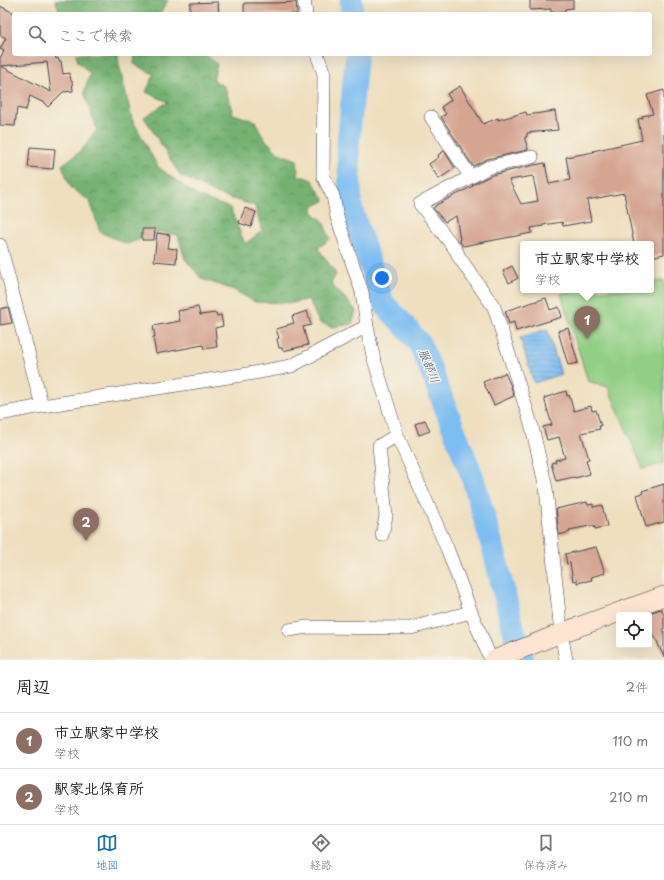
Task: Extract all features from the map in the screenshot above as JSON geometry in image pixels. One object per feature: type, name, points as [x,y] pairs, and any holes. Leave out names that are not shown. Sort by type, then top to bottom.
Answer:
[{"type":"street","points":[[304,0],[306,12]]},
{"type":"street","points":[[318,56],[324,74],[323,176],[333,196],[337,216],[362,292],[366,326],[373,356],[397,435],[447,548],[471,612],[497,658],[664,596]]},
{"type":"street","points":[[430,117],[470,176]]},
{"type":"street","points":[[532,157],[489,167],[420,204],[456,250],[459,258],[494,307],[532,428],[546,488],[561,633],[566,660]]},
{"type":"street","points":[[0,245],[42,406]]},
{"type":"street","points":[[0,414],[291,366],[366,326]]},
{"type":"street","points":[[382,535],[386,516],[379,446],[397,435]]},
{"type":"street","points":[[289,630],[307,627],[411,628],[471,612]]},
{"type":"green space","points":[[55,0],[168,0],[161,12],[60,12]]},
{"type":"green space","points":[[76,56],[118,56],[132,119],[158,167],[197,196],[230,208],[245,244],[262,231],[255,206],[214,193],[180,175],[144,117],[168,102],[146,92],[154,74],[134,64],[135,56],[207,56],[217,64],[213,80],[225,87],[233,114],[255,121],[264,138],[278,153],[297,160],[298,175],[312,180],[325,201],[314,206],[312,212],[323,221],[330,239],[318,248],[336,274],[331,284],[356,311],[352,324],[332,327],[319,322],[308,299],[293,303],[255,302],[234,290],[202,279],[185,259],[178,235],[160,232],[127,244],[100,232],[90,201],[71,188],[62,165],[81,151],[97,130],[84,92],[90,74],[78,62]]},
{"type":"green space","points":[[664,280],[664,463],[643,469],[608,387],[588,381],[561,294],[654,293],[654,282]]},
{"type":"water","points":[[547,329],[561,374],[534,383],[520,337]]},
{"type":"building","points":[[530,0],[573,0],[573,8],[565,9],[565,11],[551,12],[551,9],[530,10]]},
{"type":"building","points":[[218,2],[219,12],[190,12],[190,3]]},
{"type":"building","points":[[296,2],[297,12],[244,12],[244,3]]},
{"type":"building","points":[[0,6],[12,12],[12,56],[55,56],[56,59],[58,58],[59,61],[61,61],[63,74],[70,73],[72,81],[73,91],[63,92],[48,107],[44,103],[30,96],[26,110],[17,108],[15,126],[0,125],[0,58],[4,51],[0,49],[6,38],[0,35]],"holes":[[[47,62],[51,92],[1,66]]]},
{"type":"building","points":[[460,86],[483,124],[498,118],[498,120],[526,112],[527,115],[555,111],[558,130],[527,133],[527,137],[525,137],[525,139],[528,150],[487,159],[473,166],[441,117],[446,114],[441,107],[451,100],[447,94]]},
{"type":"building","points":[[664,90],[664,254],[654,256],[654,241],[633,241],[624,193],[587,200],[591,221],[563,226],[562,222],[543,225],[531,228],[532,233],[463,246],[459,240],[456,216],[445,222],[433,208],[492,175],[534,165],[545,163],[549,184],[570,180],[566,157],[594,152],[593,151],[642,140],[638,119],[643,118],[642,116],[653,114],[647,95]],"holes":[[[533,176],[538,201],[521,204],[509,180]]]},
{"type":"building","points":[[30,147],[55,149],[53,169],[28,167]]},
{"type":"building","points":[[444,151],[455,168],[439,179],[429,164],[439,157],[438,155]]},
{"type":"building","points":[[245,208],[256,212],[251,227],[239,223]]},
{"type":"building","points":[[142,229],[155,229],[154,240],[142,240]]},
{"type":"building","points":[[157,233],[170,235],[168,248],[177,249],[176,263],[154,261]]},
{"type":"building","points":[[512,266],[518,278],[509,283],[503,271]]},
{"type":"building","points":[[546,298],[550,310],[559,307],[562,317],[516,331],[514,322],[509,324],[505,311]]},
{"type":"building","points":[[8,307],[12,323],[0,325],[0,309]]},
{"type":"building","points":[[198,307],[200,315],[216,313],[217,316],[221,315],[223,326],[215,328],[217,347],[204,349],[203,345],[156,354],[153,326],[180,321],[178,311]]},
{"type":"building","points":[[307,311],[311,325],[303,327],[308,345],[283,351],[282,348],[279,348],[277,339],[279,338],[276,329],[294,323],[292,316]]},
{"type":"building","points":[[568,328],[578,363],[568,365],[558,331]]},
{"type":"building","points":[[505,373],[514,396],[494,405],[483,382]]},
{"type":"building","points":[[566,391],[567,396],[569,395],[574,411],[591,406],[592,411],[596,410],[601,426],[599,426],[600,429],[581,433],[589,459],[586,460],[590,474],[556,481],[551,463],[556,462],[555,460],[565,458],[559,437],[547,440],[543,427],[552,425],[544,398]]},
{"type":"building","points":[[425,420],[430,431],[419,435],[415,424]]},
{"type":"building","points":[[664,484],[664,522],[646,527],[637,495],[643,493],[642,491]]},
{"type":"building","points":[[587,502],[588,505],[593,504],[593,507],[602,505],[607,526],[595,529],[594,526],[590,526],[569,530],[570,532],[559,535],[556,509]]},
{"type":"building","points":[[596,547],[605,573],[591,577],[592,580],[577,583],[577,580],[573,581],[570,563],[567,564],[565,554]]},
{"type":"building","points":[[661,609],[664,614],[664,657],[655,637],[652,635],[652,612]]},
{"type":"waterway","name":"服部川","points":[[351,0],[352,12]]},
{"type":"waterway","name":"服部川","points":[[356,56],[348,145],[351,208],[383,303],[419,343],[472,476],[523,660]]},
{"type":"waterway","points":[[366,306],[383,303]]},
{"type":"place","name":"市立駅家中学校","points":[[587,339]]},
{"type":"place","name":"駅家北保育所","points":[[86,541]]}]
